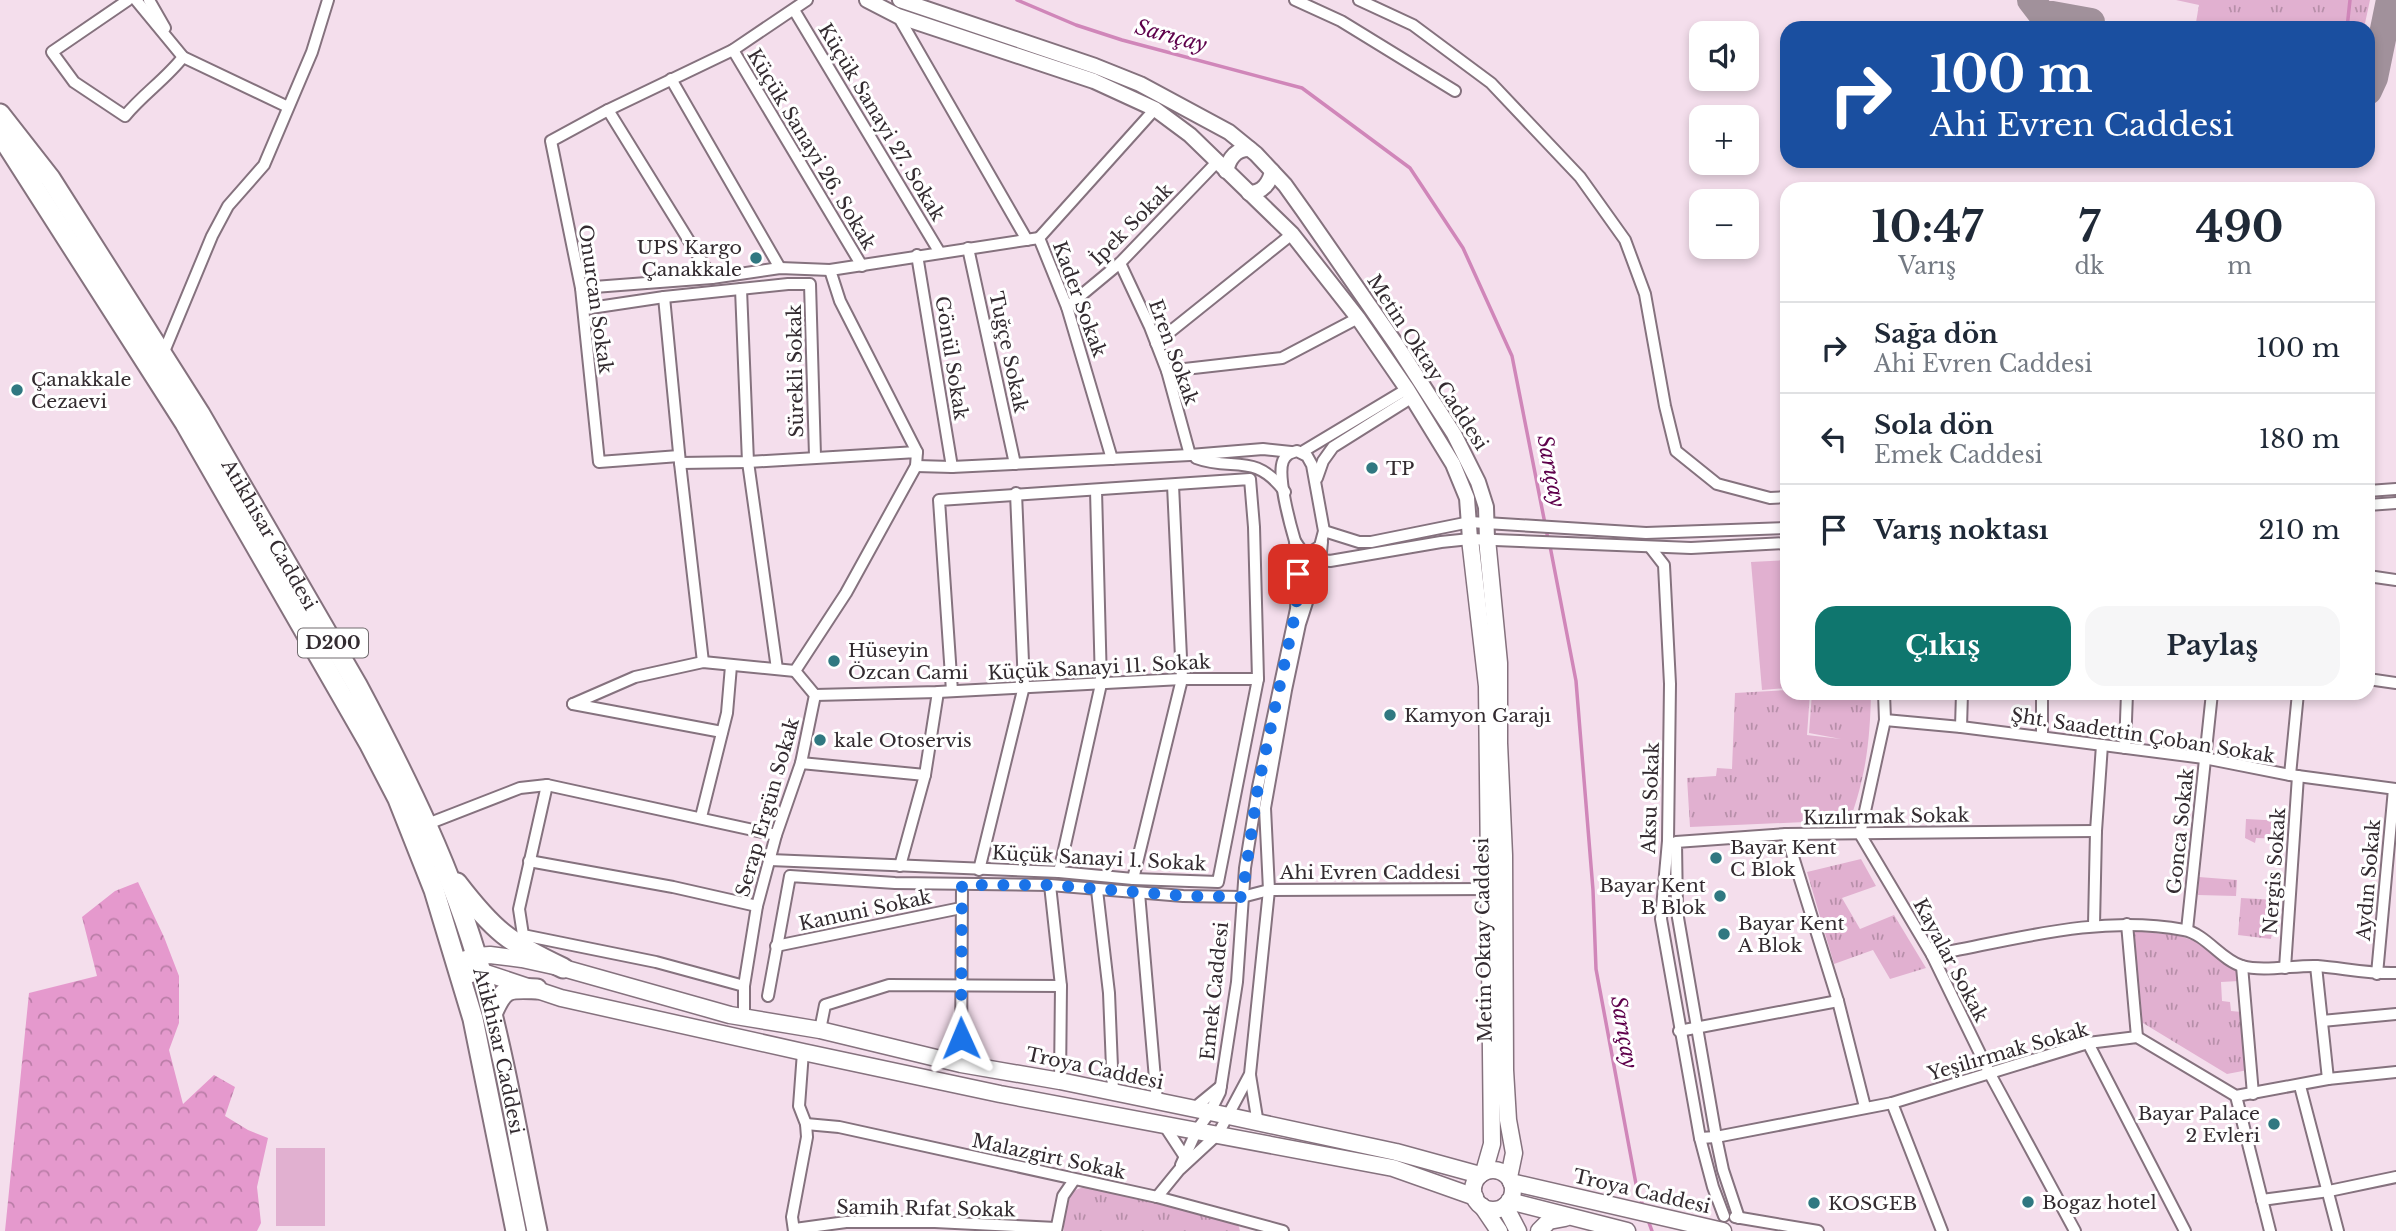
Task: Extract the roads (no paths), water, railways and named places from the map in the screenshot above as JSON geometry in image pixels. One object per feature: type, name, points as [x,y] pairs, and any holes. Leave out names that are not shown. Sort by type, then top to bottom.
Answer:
[{"type":"highway","name":"Atikhisar Caddesi","points":[[0,114],[50,178],[78,239],[369,743],[398,799],[418,845],[473,1019],[516,1231]]},
{"type":"highway","name":"Atikhisar Caddesi","points":[[0,134],[163,355],[358,685],[445,867],[478,964],[492,1014],[537,1231]]},
{"type":"highway","points":[[445,867],[480,914],[502,936],[524,950],[563,968]]},
{"type":"highway","points":[[492,1014],[500,994],[511,988],[537,989]]},
{"type":"main road","name":"Metin Oktay Caddesi","points":[[1482,1173],[1492,1144],[1484,539]]},
{"type":"main road","name":"Metin Oktay Caddesi","points":[[1484,539],[1499,663],[1505,1070],[1508,1120],[1514,1153],[1510,1180]]},
{"type":"main road","name":"Troya Caddesi","points":[[459,969],[478,964],[490,955],[523,959],[744,1018],[820,1030],[961,1064],[1210,1112],[1482,1173]]},
{"type":"main road","points":[[478,964],[537,989],[583,1003],[1000,1094],[1393,1168],[1478,1201],[1494,1210],[1507,1203],[1513,1189],[1510,1180],[1500,1171],[1482,1173],[1474,1185],[1478,1201],[1499,1231]]},
{"type":"main road","name":"Troya Caddesi","points":[[1510,1180],[1566,1196],[1723,1226]]},
{"type":"main road","points":[[1507,1203],[1628,1231]]},
{"type":"main road","points":[[1507,1203],[1518,1231]]},
{"type":"main road","points":[[1539,1231],[1549,1221],[1574,1219]]},
{"type":"street","points":[[128,0],[52,52],[74,82],[125,116],[155,84],[170,75],[183,57]]},
{"type":"street","points":[[136,0],[183,57],[288,107]]},
{"type":"street","points":[[149,0],[183,57]]},
{"type":"street","points":[[163,355],[212,236],[228,206],[264,165],[312,52],[328,0]]},
{"type":"street","points":[[712,278],[608,110],[733,50],[807,0]]},
{"type":"street","name":"Metin Oktay Caddesi","points":[[867,0],[898,16],[1094,81],[1155,109],[1190,135],[1292,234],[1358,318],[1453,464],[1467,498],[1470,522],[1484,539]]},
{"type":"street","name":"Metin Oktay Caddesi","points":[[900,0],[1095,66],[1139,84],[1229,132],[1251,149],[1285,185],[1396,344],[1454,434],[1478,482],[1486,507],[1489,522],[1484,539]]},
{"type":"street","points":[[1294,0],[1341,20],[1455,91]]},
{"type":"street","points":[[1359,0],[1413,25],[1491,83],[1580,177],[1625,240],[1646,294],[1665,406],[1676,451],[1717,484],[1770,498],[1780,497]]},
{"type":"street","name":"Küçük Sanayi 27. Sokak","points":[[794,10],[940,253]]},
{"type":"street","points":[[898,16],[1027,240]]},
{"type":"street","name":"Küçük Sanayi 26. Sokak","points":[[733,50],[862,266]]},
{"type":"street","points":[[671,79],[780,268]]},
{"type":"street","name":"Kader Sokak","points":[[1112,459],[1067,307],[1039,237],[1155,109]]},
{"type":"street","name":"Onurcan Sokak","points":[[608,110],[551,141],[581,288],[599,462],[679,459]]},
{"type":"street","points":[[1222,166],[1240,150],[1251,149]]},
{"type":"street","name":"İpek Sokak","points":[[1067,307],[1120,263],[1222,166]]},
{"type":"street","points":[[1249,193],[1256,193],[1267,184],[1272,171]]},
{"type":"street","points":[[1156,343],[1292,234]]},
{"type":"street","points":[[581,288],[712,278],[780,268],[830,270],[1039,237]]},
{"type":"street","name":"Tuğçe Sokak","points":[[968,248],[1015,464]]},
{"type":"street","name":"Gönül Sokak","points":[[917,256],[952,467]]},
{"type":"street","name":"Eren Sokak","points":[[1120,263],[1167,371],[1190,456]]},
{"type":"street","points":[[722,732],[573,704],[635,677],[703,662],[795,671],[846,593],[916,466],[917,452],[840,301],[830,270]]},
{"type":"street","name":"Sürekli Sokak","points":[[741,289],[810,284],[815,456]]},
{"type":"street","points":[[584,309],[741,289],[748,462],[777,669]]},
{"type":"street","points":[[664,297],[679,459],[703,662]]},
{"type":"street","points":[[1167,371],[1282,358],[1358,318]]},
{"type":"street","points":[[916,466],[952,467],[1190,456],[1263,449],[1297,452],[1409,393]]},
{"type":"street","points":[[1316,481],[1323,461],[1333,447],[1409,393]]},
{"type":"street","points":[[679,459],[748,462],[917,452]]},
{"type":"street","points":[[1258,1124],[1250,1074],[1269,890],[1265,808],[1297,637],[1320,559],[1323,537],[1312,465],[1297,452]]},
{"type":"street","name":"Emek Caddesi","points":[[1179,1170],[1221,1086],[1237,982],[1242,897],[1258,787],[1296,610],[1298,545],[1285,493],[1282,464],[1287,455],[1297,452]]},
{"type":"street","points":[[1190,456],[1205,461],[1233,462],[1255,467],[1278,483],[1285,493]]},
{"type":"street","points":[[952,691],[939,500],[1250,479],[1258,679]]},
{"type":"street","points":[[1133,879],[1182,679],[1173,485]]},
{"type":"street","points":[[2375,490],[2396,489]]},
{"type":"street","points":[[1059,872],[1101,684],[1096,490]]},
{"type":"street","points":[[979,870],[1024,686],[1016,493]]},
{"type":"street","points":[[2375,504],[2396,503]]},
{"type":"street","points":[[1323,537],[1371,542],[1470,522],[1646,533],[1780,528]]},
{"type":"street","points":[[1298,545],[1305,552],[1316,550],[1323,537]]},
{"type":"street","points":[[1298,545],[1320,559],[1330,561],[1441,541],[1484,539],[1691,548],[1780,543]]},
{"type":"street","name":"Aksu Sokak","points":[[1650,547],[1664,565],[1671,684],[1668,841],[1661,919],[1700,1138],[1723,1226]]},
{"type":"street","points":[[2375,577],[2396,580]]},
{"type":"street","points":[[701,817],[727,713],[731,666]]},
{"type":"street","name":"Serap Ergün Sokak","points":[[744,1018],[744,985],[757,906],[776,835],[801,763],[815,695],[795,671]]},
{"type":"street","name":"Küçük Sanayi 11. Sokak","points":[[815,695],[938,692],[1182,679],[1258,679]]},
{"type":"street","name":"Küçük Sanayi 1. Sokak","points":[[770,860],[1059,872],[1133,879],[1218,882],[1258,679]]},
{"type":"street","points":[[2375,680],[2396,683]]},
{"type":"street","points":[[900,866],[925,775],[938,692]]},
{"type":"street","points":[[1860,834],[1885,720],[1884,700]]},
{"type":"street","points":[[1961,727],[1962,700]]},
{"type":"street","points":[[2042,700],[2042,736]]},
{"type":"street","points":[[2125,748],[2127,700]]},
{"type":"street","name":"Gonca Sokak","points":[[2187,930],[2211,700]]},
{"type":"street","name":"Nergis Sokak","points":[[2285,968],[2298,700]]},
{"type":"street","name":"Şht. Saadettin Çoban Sokak","points":[[1885,720],[2042,736],[2204,758],[2294,776],[2395,789]]},
{"type":"street","points":[[2094,925],[2096,831],[2102,745]]},
{"type":"street","points":[[801,763],[925,775]]},
{"type":"street","points":[[425,825],[520,788],[547,785],[776,835]]},
{"type":"street","points":[[547,785],[519,909],[523,935],[656,962],[744,985]]},
{"type":"street","name":"Aydın Sokak","points":[[2377,974],[2395,789]]},
{"type":"street","name":"Kızılırmak Sokak","points":[[1676,842],[1786,834],[2096,831]]},
{"type":"street","points":[[1786,834],[1838,1000],[1865,1107]]},
{"type":"street","name":"Kayalar Sokak","points":[[1860,834],[1932,956],[1990,1074],[2075,1231]]},
{"type":"street","name":"Aksu Sokak","points":[[1676,842],[1677,912],[1716,1137],[1723,1170],[1739,1218]]},
{"type":"street","points":[[529,861],[673,887],[757,906]]},
{"type":"street","name":"Ahi Evren Caddesi","points":[[776,946],[790,876],[895,883],[1050,885],[1139,893],[1242,897],[1269,890],[1489,889]]},
{"type":"street","points":[[961,1064],[962,885]]},
{"type":"street","points":[[1050,885],[1061,986],[1060,1081]]},
{"type":"street","points":[[1097,890],[1108,993],[1113,1092]]},
{"type":"street","points":[[1139,893],[1157,1102]]},
{"type":"street","name":"Kanuni Sokak","points":[[776,946],[961,908]]},
{"type":"street","points":[[2127,924],[2137,1037],[2236,1096],[2328,1079],[2396,1072]]},
{"type":"street","points":[[1932,956],[2094,925],[2127,924],[2187,930],[2242,966],[2316,966],[2377,974],[2396,973]]},
{"type":"street","points":[[768,996],[776,946]]},
{"type":"street","points":[[2242,966],[2253,1094]]},
{"type":"street","points":[[2316,966],[2328,1079]]},
{"type":"street","points":[[820,1030],[825,1005],[889,985],[1061,986]]},
{"type":"street","points":[[1679,1031],[1838,1000]]},
{"type":"street","points":[[2322,1021],[2396,1014]]},
{"type":"street","name":"Yeşilırmak Sokak","points":[[1700,1138],[1892,1103],[2088,1043],[2137,1037]]},
{"type":"street","points":[[2088,1043],[2185,1231]]},
{"type":"street","points":[[801,1230],[792,1217],[807,1137],[806,1124],[799,1106],[803,1052]]},
{"type":"street","points":[[1157,1197],[1179,1170],[1218,1134],[1250,1074]]},
{"type":"street","points":[[1192,1109],[1221,1086]]},
{"type":"street","points":[[2300,1086],[2338,1231]]},
{"type":"street","points":[[2236,1096],[2270,1231]]},
{"type":"street","points":[[1892,1103],[1942,1231]]},
{"type":"street","name":"Malazgirt Sokak","points":[[806,1124],[839,1127],[1157,1197],[1243,1226],[1283,1231]]},
{"type":"street","points":[[1164,1125],[1185,1157]]},
{"type":"street","points":[[2262,1200],[2329,1191],[2396,1177]]},
{"type":"street","points":[[1056,1230],[1063,1196],[1074,1180]]},
{"type":"street","points":[[1723,1226],[1739,1218],[1818,1231]]},
{"type":"street","name":"Samih Rıfat Sokak","points":[[801,1230],[846,1222],[892,1226],[1056,1230]]},
{"type":"waterway","name":"Sarıçay","points":[[1017,0],[1076,25],[1122,40],[1302,88],[1410,168],[1463,248],[1512,356],[1548,539]]},
{"type":"waterway","points":[[2348,21],[2350,0]]},
{"type":"waterway","name":"Sarıçay","points":[[1550,546],[1576,681],[1593,890],[1596,969],[1636,1184],[1643,1206]]},
{"type":"waterway","name":"Sarıçay","points":[[1648,1220],[1652,1231]]},
{"type":"place","name":"UPS Kargo Çanakkale","points":[[756,258]]},
{"type":"place","name":"Çanakkale Cezaevi","points":[[17,390]]},
{"type":"place","name":"TP","points":[[1372,468]]},
{"type":"place","name":"Hüseyin Özcan Cami","points":[[834,661]]},
{"type":"place","name":"Kamyon Garajı","points":[[1390,715]]},
{"type":"place","name":"kale Otoservis","points":[[820,740]]},
{"type":"place","name":"Bayar Kent C Blok","points":[[1716,858]]},
{"type":"place","name":"Bayar Kent B Blok","points":[[1720,896]]},
{"type":"place","name":"Bayar Kent A Blok","points":[[1724,934]]},
{"type":"place","name":"Bayar Palace 2 Evleri","points":[[2274,1124]]},
{"type":"place","name":"Bogaz hotel","points":[[2028,1202]]},
{"type":"place","name":"KOSGEB","points":[[1814,1203]]}]
